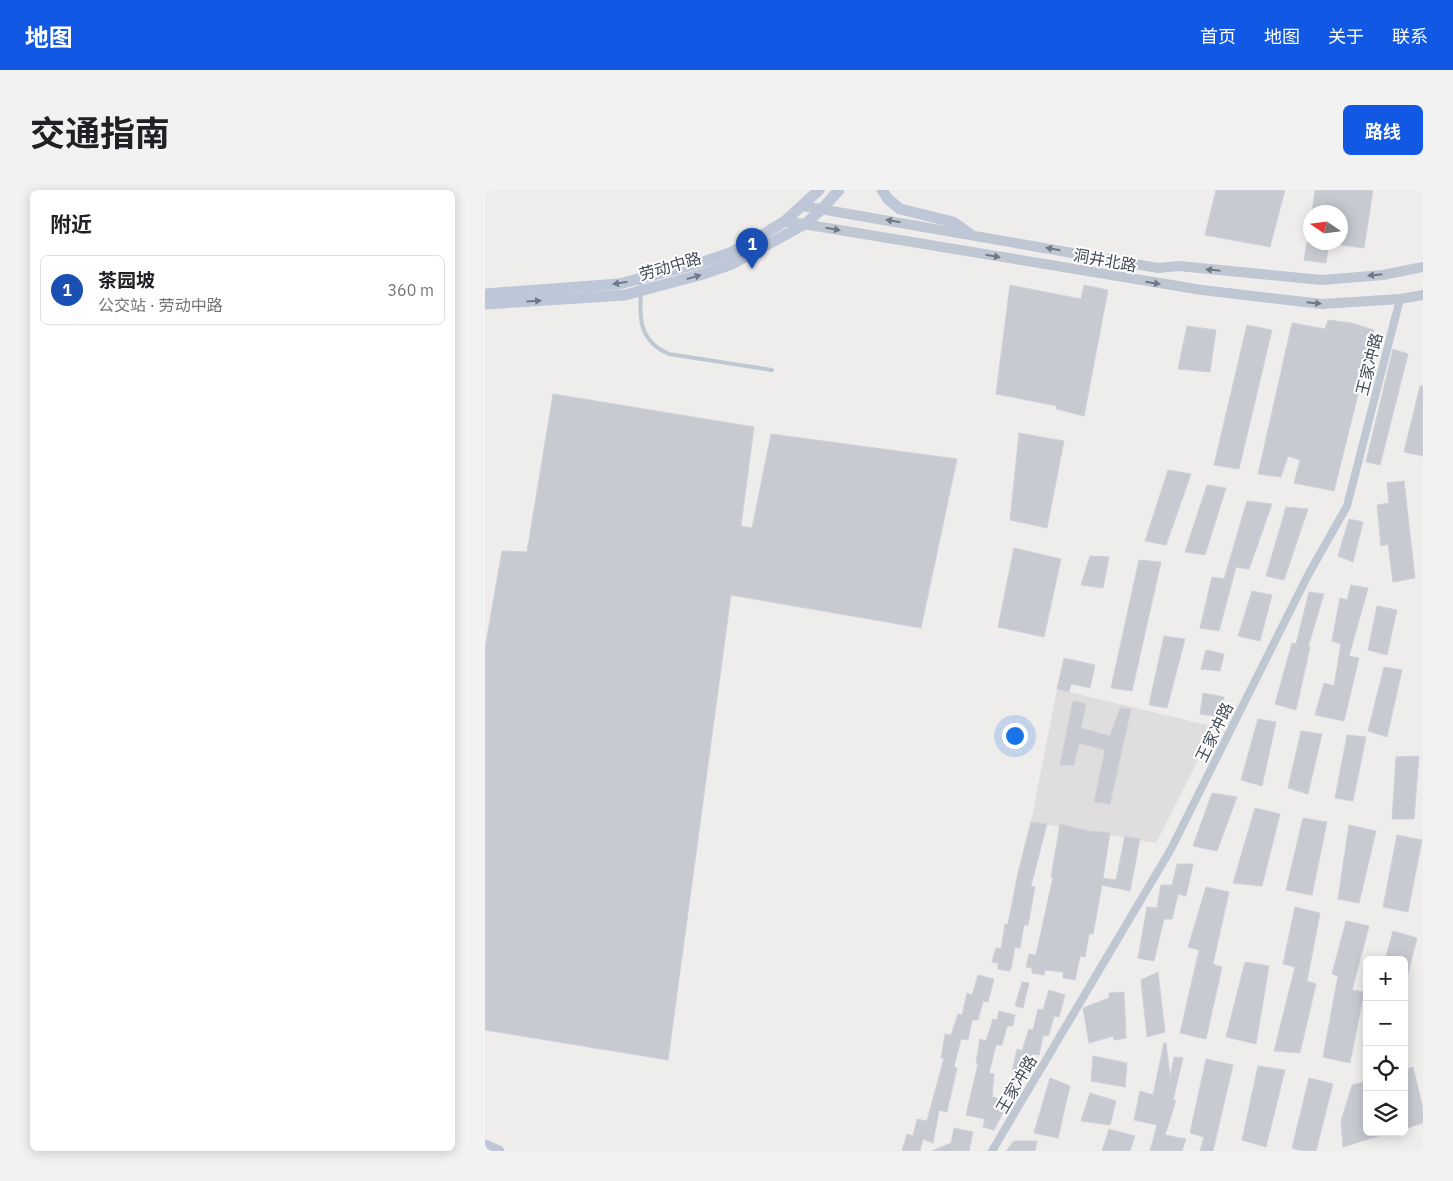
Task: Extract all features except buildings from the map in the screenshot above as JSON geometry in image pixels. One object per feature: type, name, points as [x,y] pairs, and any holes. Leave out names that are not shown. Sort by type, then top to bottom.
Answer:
[{"type":"main road","name":"劳动中路","points":[[485,294],[619,284],[730,253],[785,221],[819,190]]},
{"type":"main road","name":"劳动中路","points":[[485,304],[580,299],[641,292],[703,274],[732,264],[805,224],[839,190]]},
{"type":"main road","points":[[882,190],[888,199],[900,209],[953,222],[970,234]]},
{"type":"main road","points":[[485,1145],[499,1151]]},
{"type":"street","name":"洞井北路","points":[[803,206],[1158,268],[1179,266],[1322,280],[1383,275],[1423,267]]},
{"type":"street","name":"洞井北路","points":[[785,221],[1202,290],[1322,304],[1400,299],[1423,295]]},
{"type":"street","name":"王家冲路","points":[[992,1151],[1171,850],[1308,575],[1347,506],[1400,299]]},
{"type":"lane","points":[[641,279],[641,316],[644,334],[657,349],[669,354],[772,370]]},
{"type":"shaded area","points":[[1057,689],[1215,727],[1156,843],[1031,822]]},
{"type":"place","name":"茶园坡","points":[[752,269]]}]
